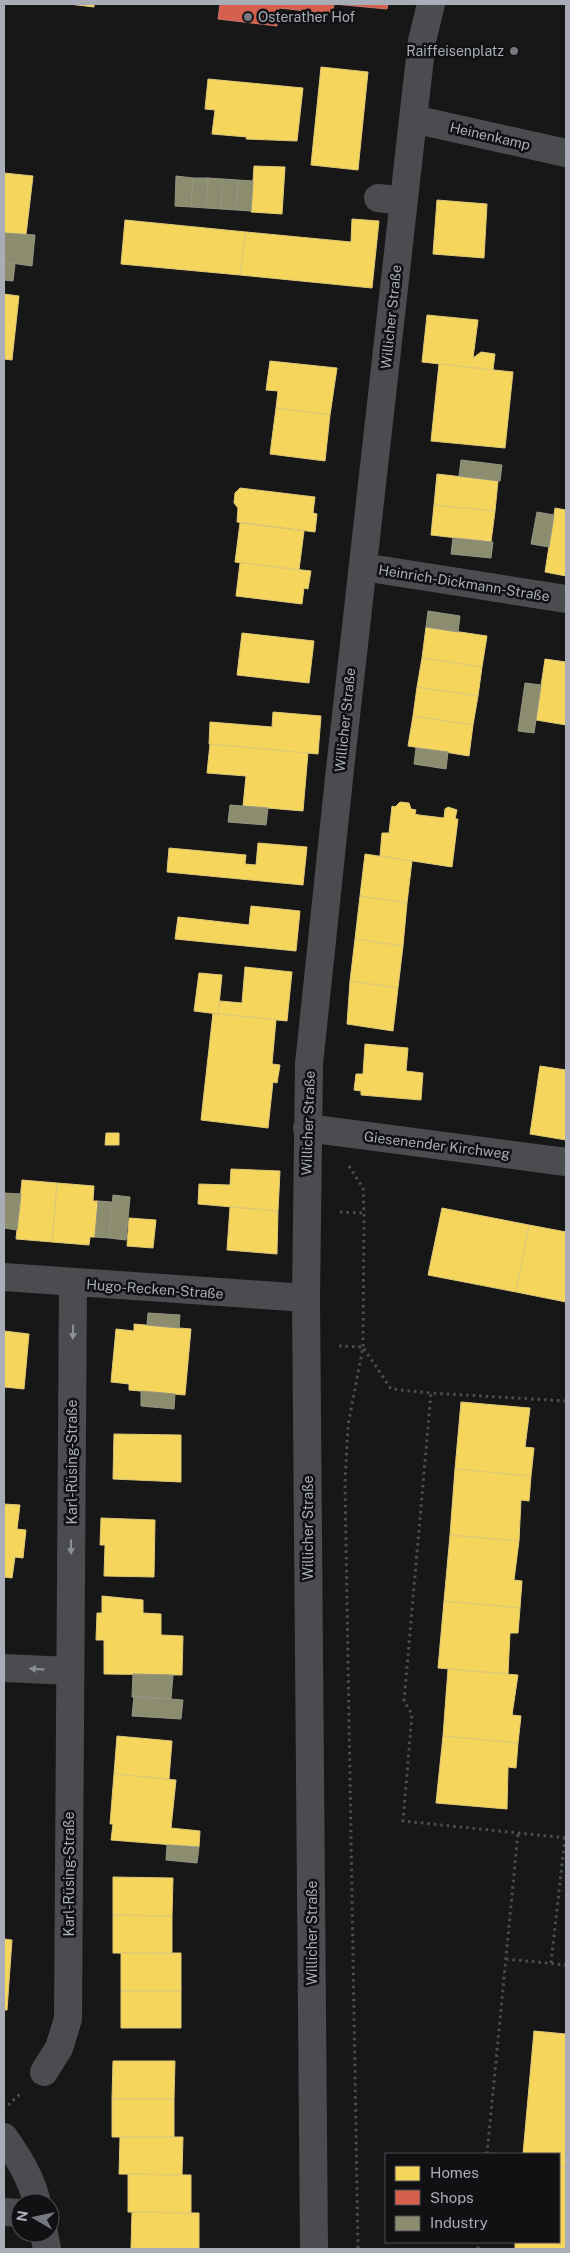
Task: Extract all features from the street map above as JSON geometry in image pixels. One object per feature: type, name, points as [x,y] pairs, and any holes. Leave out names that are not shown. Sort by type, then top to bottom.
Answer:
[{"type":"street","name":"Willicher Straße","points":[[314,2249],[306,1298],[307,1128],[314,1004],[363,567],[391,199],[413,119],[422,41],[431,4]]},
{"type":"street","name":"Heinenkamp","points":[[413,119],[514,131],[566,153]]},
{"type":"street","name":"Heinrich-Dickmann-Straße","points":[[363,567],[566,599]]},
{"type":"street","name":"Giesenender Kirchweg","points":[[307,1128],[566,1162]]},
{"type":"street","name":"Hugo-Recken-Straße","points":[[4,1277],[73,1284],[306,1298]]},
{"type":"street","name":"Karl-Rüsing-Straße","points":[[44,2072],[59,2048],[68,2019],[73,1284]]},
{"type":"street","points":[[4,1673],[70,1671]]},
{"type":"street","points":[[4,2137],[16,2154],[35,2193]]},
{"type":"path","points":[[334,1131],[345,1159],[363,1188],[364,1213],[363,1347],[348,1425],[345,1483],[358,2249]]},
{"type":"path","points":[[339,1346],[363,1347]]},
{"type":"path","points":[[363,1347],[390,1389],[566,1401]]},
{"type":"path","points":[[431,1393],[404,1701],[412,1714],[402,1821],[565,1838],[551,1963]]},
{"type":"path","points":[[487,2153],[518,1833]]},
{"type":"path","points":[[506,1959],[566,1965]]},
{"type":"building: Homes","points":[[69,4],[94,4],[94,7]]},
{"type":"building: Homes","points":[[321,67],[368,72],[358,170],[311,165]]},
{"type":"building: Homes","points":[[208,79],[303,88],[297,141],[246,139],[247,137],[212,134],[215,110],[205,109]]},
{"type":"building: Homes","points":[[254,166],[285,167],[282,214],[251,212]]},
{"type":"building: Homes","points":[[4,173],[33,176],[26,235],[4,233]]},
{"type":"building: Homes","points":[[437,200],[487,204],[484,258],[433,254]]},
{"type":"building: Homes","points":[[352,219],[379,221],[372,288],[240,275],[246,232],[351,242]]},
{"type":"building: Homes","points":[[125,220],[246,232],[240,275],[121,264]]},
{"type":"building: Homes","points":[[4,294],[19,296],[12,360],[4,359]]},
{"type":"building: Homes","points":[[427,315],[478,320],[473,358],[481,352],[495,354],[493,370],[422,362]]},
{"type":"building: Homes","points":[[270,361],[337,368],[330,415],[276,408],[278,391],[266,390]]},
{"type":"building: Homes","points":[[439,364],[513,372],[505,448],[431,441]]},
{"type":"building: Homes","points":[[276,408],[330,415],[325,461],[270,454]]},
{"type":"building: Homes","points":[[437,474],[498,481],[495,511],[434,505]]},
{"type":"building: Homes","points":[[240,488],[315,497],[313,513],[317,514],[315,532],[237,522],[238,508],[234,503],[235,493]]},
{"type":"building: Homes","points":[[434,505],[495,511],[491,542],[431,535]]},
{"type":"building: Homes","points":[[555,508],[566,510],[566,576],[545,572]]},
{"type":"building: Homes","points":[[240,523],[304,531],[299,570],[235,562]]},
{"type":"building: Homes","points":[[240,563],[311,571],[308,589],[304,588],[302,604],[236,596]]},
{"type":"building: Homes","points":[[426,627],[487,636],[482,667],[422,658]]},
{"type":"building: Homes","points":[[242,633],[314,641],[309,683],[237,675]]},
{"type":"building: Homes","points":[[422,658],[482,667],[478,696],[417,687]]},
{"type":"building: Homes","points":[[545,659],[566,662],[566,725],[536,720]]},
{"type":"building: Homes","points":[[417,687],[478,696],[473,725],[413,716]]},
{"type":"building: Homes","points":[[273,712],[321,716],[318,754],[209,744],[210,722],[272,727]]},
{"type":"building: Homes","points":[[413,716],[473,725],[469,756],[408,746]]},
{"type":"building: Homes","points":[[210,744],[308,753],[303,811],[243,806],[246,776],[207,773]]},
{"type":"building: Homes","points":[[400,802],[409,803],[411,809],[416,810],[415,814],[419,815],[444,818],[445,809],[448,807],[457,810],[455,819],[458,819],[452,867],[380,856],[382,833],[389,833],[392,806],[395,807]]},
{"type":"building: Homes","points":[[258,843],[307,847],[303,885],[167,872],[169,848],[246,855],[245,864],[256,865]]},
{"type":"building: Homes","points":[[365,854],[412,861],[407,903],[360,896]]},
{"type":"building: Homes","points":[[360,896],[407,903],[403,946],[355,939]]},
{"type":"building: Homes","points":[[251,906],[300,911],[296,951],[175,939],[178,917],[249,925]]},
{"type":"building: Homes","points":[[355,939],[403,946],[398,988],[350,981]]},
{"type":"building: Homes","points":[[245,967],[292,972],[287,1021],[218,1014],[220,1001],[242,1003]]},
{"type":"building: Homes","points":[[199,973],[222,975],[218,1014],[194,1011]]},
{"type":"building: Homes","points":[[350,981],[398,988],[393,1031],[347,1024]]},
{"type":"building: Homes","points":[[213,1013],[276,1020],[272,1064],[280,1065],[277,1083],[273,1082],[268,1128],[201,1120]]},
{"type":"building: Homes","points":[[365,1044],[408,1048],[406,1071],[423,1073],[421,1100],[361,1095],[361,1091],[354,1090],[356,1074],[363,1074]]},
{"type":"building: Homes","points":[[540,1066],[566,1070],[566,1140],[530,1134]]},
{"type":"building: Homes","points":[[106,1133],[119,1133],[119,1145],[105,1145]]},
{"type":"building: Homes","points":[[231,1169],[280,1171],[278,1211],[198,1204],[199,1184],[230,1185]]},
{"type":"building: Homes","points":[[22,1180],[57,1183],[52,1242],[16,1239]]},
{"type":"building: Homes","points":[[57,1183],[94,1186],[93,1201],[98,1201],[95,1237],[90,1237],[89,1245],[52,1242]]},
{"type":"building: Homes","points":[[230,1207],[278,1211],[277,1254],[227,1250]]},
{"type":"building: Homes","points":[[442,1208],[529,1225],[516,1292],[428,1275]]},
{"type":"building: Homes","points":[[129,1218],[156,1220],[153,1248],[127,1246]]},
{"type":"building: Homes","points":[[529,1225],[566,1232],[566,1302],[516,1292]]},
{"type":"building: Homes","points":[[134,1324],[191,1329],[185,1395],[129,1390],[129,1384],[111,1382],[116,1329],[134,1331]]},
{"type":"building: Homes","points":[[4,1331],[29,1334],[24,1389],[4,1387]]},
{"type":"building: Homes","points":[[461,1402],[530,1408],[525,1447],[534,1448],[531,1476],[455,1469]]},
{"type":"building: Homes","points":[[114,1434],[181,1435],[181,1482],[113,1479]]},
{"type":"building: Homes","points":[[455,1469],[531,1476],[529,1501],[521,1500],[519,1541],[450,1535]]},
{"type":"building: Homes","points":[[4,1504],[20,1505],[17,1529],[26,1530],[23,1558],[15,1557],[12,1578],[4,1577]]},
{"type":"building: Homes","points":[[101,1518],[155,1520],[154,1577],[104,1576],[105,1545],[100,1545]]},
{"type":"building: Homes","points":[[450,1535],[519,1541],[514,1580],[522,1581],[520,1608],[444,1601]]},
{"type":"building: Homes","points":[[102,1596],[143,1600],[143,1613],[161,1614],[161,1635],[183,1636],[182,1675],[104,1674],[104,1640],[96,1640],[97,1613],[102,1613]]},
{"type":"building: Homes","points":[[444,1601],[520,1608],[518,1633],[510,1633],[508,1674],[438,1668]]},
{"type":"building: Homes","points":[[448,1669],[518,1675],[512,1715],[521,1716],[518,1743],[443,1736]]},
{"type":"building: Homes","points":[[117,1736],[172,1741],[169,1779],[114,1774]]},
{"type":"building: Homes","points":[[443,1736],[518,1743],[516,1768],[508,1767],[507,1809],[436,1803]]},
{"type":"building: Homes","points":[[114,1774],[176,1780],[171,1828],[200,1831],[199,1847],[111,1840],[113,1824],[110,1824]]},
{"type":"building: Homes","points":[[113,1877],[173,1878],[172,1916],[113,1915]]},
{"type":"building: Homes","points":[[113,1915],[172,1916],[172,1954],[113,1953]]},
{"type":"building: Homes","points":[[4,1939],[12,1940],[7,2010],[4,2010]]},
{"type":"building: Homes","points":[[121,1953],[181,1953],[181,1991],[121,1991]]},
{"type":"building: Homes","points":[[121,1991],[181,1991],[181,2028],[121,2028]]},
{"type":"building: Homes","points":[[534,2031],[566,2034],[566,2167],[560,2167],[560,2153],[523,2153]]},
{"type":"building: Homes","points":[[113,2061],[175,2061],[174,2099],[112,2099]]},
{"type":"building: Homes","points":[[112,2099],[174,2099],[174,2137],[112,2137]]},
{"type":"building: Homes","points":[[120,2137],[183,2137],[182,2175],[119,2174]]},
{"type":"building: Homes","points":[[560,2167],[566,2167],[566,2249],[515,2249],[515,2243],[560,2243]]},
{"type":"building: Homes","points":[[128,2174],[191,2175],[191,2213],[128,2212]]},
{"type":"building: Homes","points":[[132,2212],[199,2213],[199,2249],[131,2248]]},
{"type":"building: Shops","name":"Osterather Hof","points":[[220,4],[334,4],[333,14],[279,8],[277,26],[218,19]]},
{"type":"building: Shops","points":[[334,4],[388,4],[387,9]]},
{"type":"building: Industry","points":[[176,176],[193,178],[191,207],[175,206]]},
{"type":"building: Industry","points":[[193,178],[208,178],[206,208],[191,207]]},
{"type":"building: Industry","points":[[208,178],[223,179],[221,209],[206,208]]},
{"type":"building: Industry","points":[[223,179],[238,180],[236,210],[221,209]]},
{"type":"building: Industry","points":[[238,180],[253,181],[251,211],[236,210]]},
{"type":"building: Industry","points":[[4,233],[35,235],[32,266],[4,262]]},
{"type":"building: Industry","points":[[4,262],[15,264],[13,281],[4,280]]},
{"type":"building: Industry","points":[[461,460],[502,465],[500,481],[459,476]]},
{"type":"building: Industry","points":[[537,512],[554,515],[549,547],[531,544]]},
{"type":"building: Industry","points":[[453,538],[493,542],[491,558],[451,554]]},
{"type":"building: Industry","points":[[428,611],[460,616],[458,632],[426,627]]},
{"type":"building: Industry","points":[[525,683],[541,685],[534,733],[518,731]]},
{"type":"building: Industry","points":[[416,748],[448,752],[446,769],[414,764]]},
{"type":"building: Industry","points":[[230,805],[268,808],[266,825],[228,822]]},
{"type":"building: Industry","points":[[4,1193],[21,1194],[17,1230],[4,1228]]},
{"type":"building: Industry","points":[[113,1195],[130,1197],[126,1240],[109,1238]]},
{"type":"building: Industry","points":[[98,1201],[112,1202],[109,1238],[95,1237]]},
{"type":"building: Industry","points":[[148,1313],[180,1315],[179,1328],[147,1325]]},
{"type":"building: Industry","points":[[141,1391],[175,1394],[174,1409],[141,1406]]},
{"type":"building: Industry","points":[[133,1674],[173,1675],[171,1699],[132,1697]]},
{"type":"building: Industry","points":[[134,1696],[183,1700],[181,1719],[132,1716]]},
{"type":"building: Industry","points":[[167,1845],[199,1847],[197,1863],[166,1860]]},
{"type":"place","name":"Osterather Hof","points":[[248,17]]},
{"type":"place","name":"Raiffeisenplatz","points":[[514,51]]}]
